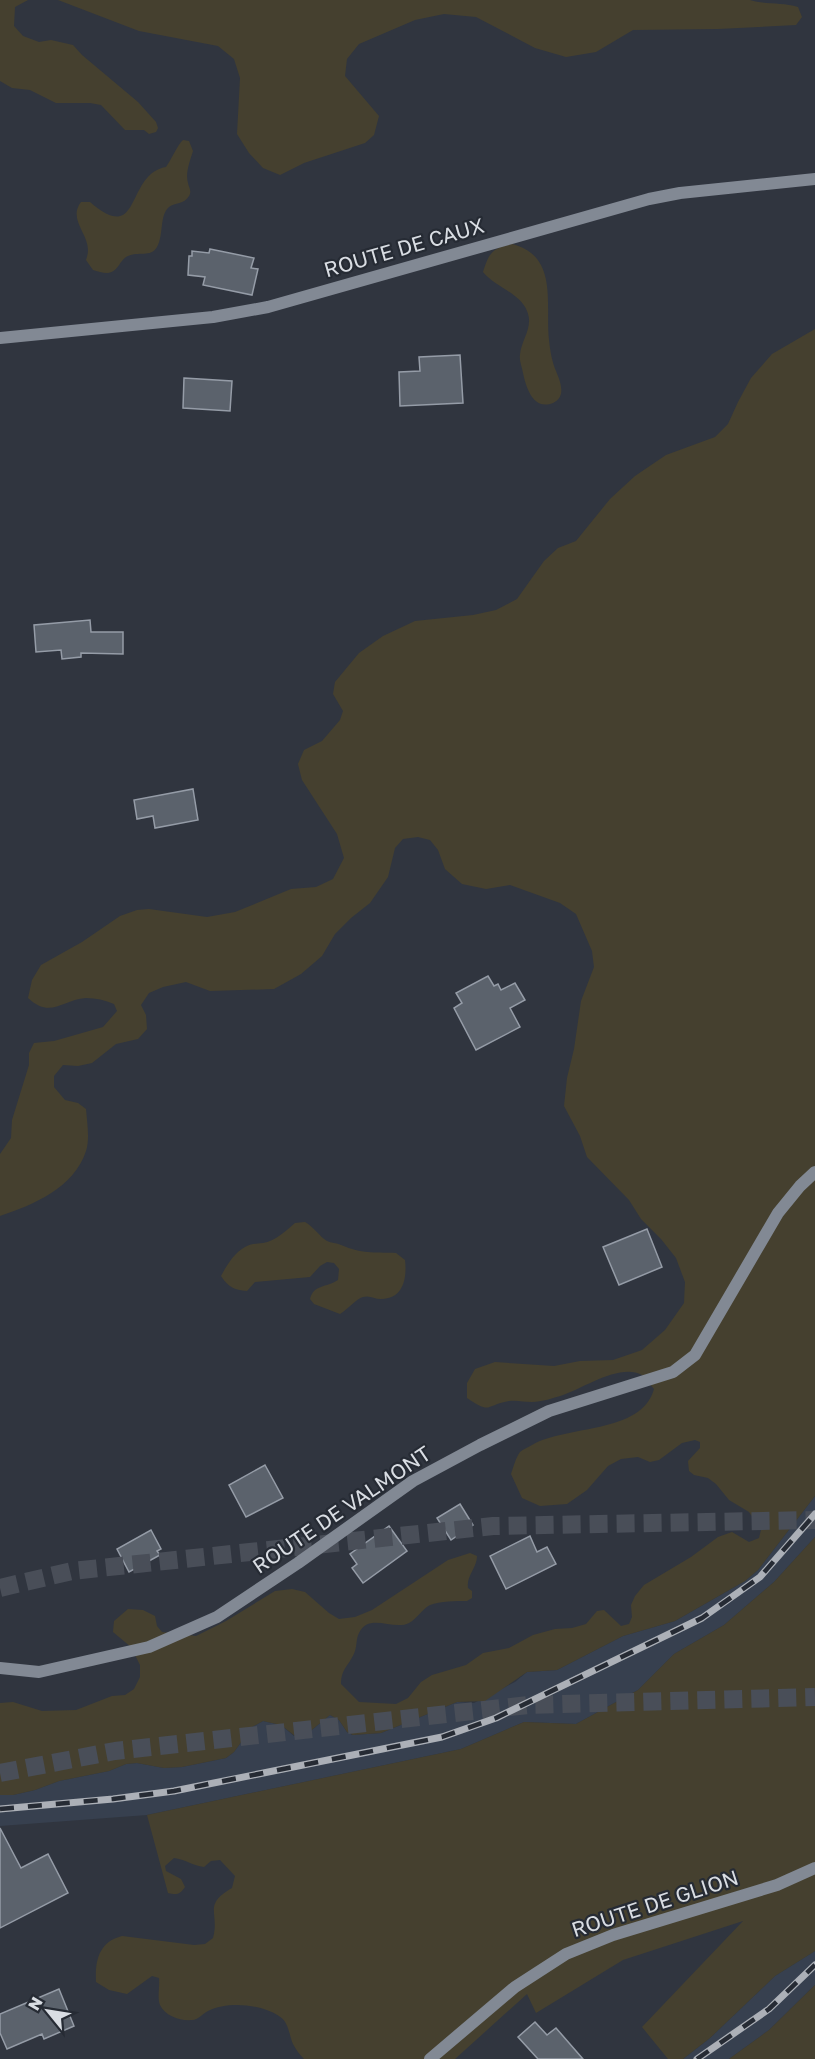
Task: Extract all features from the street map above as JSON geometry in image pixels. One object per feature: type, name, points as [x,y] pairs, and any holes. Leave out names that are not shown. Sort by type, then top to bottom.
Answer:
[{"type":"street","name":"ROUTE DE CAUX","points":[[0,338],[213,317],[268,307],[649,199],[680,193],[815,179]]},
{"type":"street","name":"ROUTE DE VALMONT","points":[[0,1668],[39,1672],[149,1647],[168,1639],[217,1617],[298,1563],[413,1481],[480,1445],[549,1411],[673,1372],[695,1355],[778,1213],[815,1172]]},
{"type":"street","name":"ROUTE DE GLION","points":[[430,2059],[515,1987],[566,1954],[613,1935],[777,1885],[815,1868]]},
{"type":"shaded area","points":[[0,0],[28,0],[15,7],[14,26],[23,36],[39,42],[51,40],[73,45],[138,102],[156,122],[158,128],[156,132],[149,134],[144,130],[125,130],[101,105],[56,103],[30,90],[12,88],[0,81]]},
{"type":"shaded area","points":[[58,0],[750,0],[798,7],[802,17],[796,25],[633,30],[596,52],[566,57],[535,48],[476,17],[444,14],[415,20],[359,44],[347,59],[345,76],[379,116],[374,135],[365,143],[304,163],[280,175],[263,168],[249,153],[237,134],[240,78],[234,59],[218,46],[139,31]]},
{"type":"shaded area","points":[[183,140],[189,141],[193,151],[187,175],[190,194],[185,201],[171,205],[166,211],[157,247],[148,253],[128,256],[111,272],[93,270],[86,260],[87,244],[78,220],[78,208],[81,202],[90,202],[107,214],[118,216],[126,213],[144,182],[153,172],[166,167]]},
{"type":"shaded area","points":[[512,244],[527,250],[537,259],[547,283],[550,348],[561,393],[557,400],[546,405],[536,401],[529,391],[520,361],[529,323],[527,311],[519,299],[483,272],[492,252]]},
{"type":"shaded area","points":[[815,329],[815,1496],[758,1570],[745,1581],[675,1621],[623,1636],[557,1670],[527,1672],[485,1701],[457,1702],[381,1733],[353,1735],[347,1732],[339,1720],[330,1715],[308,1733],[299,1737],[281,1725],[263,1721],[252,1727],[234,1752],[226,1758],[182,1767],[164,1768],[137,1763],[126,1764],[109,1771],[59,1781],[35,1790],[13,1795],[0,1795],[0,1703],[13,1702],[42,1711],[76,1710],[112,1696],[125,1695],[134,1689],[140,1677],[140,1665],[131,1647],[113,1632],[114,1621],[128,1609],[143,1610],[155,1616],[157,1626],[162,1632],[196,1636],[226,1621],[275,1591],[292,1589],[305,1592],[339,1619],[355,1617],[372,1610],[448,1560],[470,1553],[477,1556],[468,1584],[468,1588],[472,1591],[472,1598],[467,1601],[430,1605],[409,1623],[403,1625],[369,1624],[359,1633],[355,1651],[344,1670],[341,1684],[359,1702],[396,1704],[408,1698],[421,1682],[432,1675],[466,1665],[483,1653],[509,1648],[533,1635],[586,1624],[597,1611],[604,1610],[621,1626],[629,1624],[632,1617],[631,1605],[644,1585],[691,1557],[718,1537],[732,1532],[749,1542],[759,1538],[761,1530],[749,1512],[729,1500],[708,1478],[694,1475],[689,1471],[688,1461],[700,1448],[700,1442],[695,1440],[682,1443],[659,1460],[650,1462],[638,1457],[621,1459],[608,1466],[587,1490],[567,1504],[540,1506],[522,1498],[511,1474],[520,1452],[547,1439],[619,1421],[635,1414],[647,1404],[654,1389],[642,1375],[633,1372],[613,1374],[552,1399],[532,1402],[509,1401],[485,1407],[467,1398],[467,1383],[475,1369],[495,1362],[554,1366],[580,1361],[613,1360],[642,1350],[665,1330],[684,1303],[685,1282],[676,1258],[641,1219],[629,1200],[587,1157],[580,1136],[564,1106],[581,1001],[594,967],[592,951],[576,914],[560,903],[510,885],[486,889],[462,884],[445,869],[438,850],[430,840],[418,837],[403,839],[395,848],[388,877],[370,903],[335,934],[322,956],[301,974],[274,989],[210,991],[186,982],[163,987],[149,993],[141,1005],[146,1015],[147,1029],[138,1039],[116,1044],[92,1063],[78,1066],[63,1065],[54,1076],[54,1087],[65,1100],[78,1103],[86,1109],[88,1136],[86,1151],[80,1164],[62,1185],[39,1200],[0,1216],[0,1154],[11,1138],[12,1120],[29,1065],[29,1053],[34,1043],[54,1041],[103,1027],[117,1011],[114,1004],[93,998],[77,999],[50,1008],[36,1004],[28,998],[32,980],[41,965],[82,942],[120,916],[137,910],[149,909],[207,917],[235,912],[291,889],[316,887],[333,879],[344,858],[337,834],[302,780],[298,764],[304,750],[322,741],[340,720],[343,711],[333,694],[335,682],[359,653],[383,636],[415,621],[473,615],[496,610],[517,599],[544,561],[558,548],[576,541],[610,499],[635,476],[666,455],[715,437],[728,424],[751,378],[772,354]]},
{"type":"shaded area","points":[[305,1222],[329,1242],[362,1251],[396,1253],[405,1260],[404,1280],[399,1291],[389,1298],[363,1297],[340,1314],[314,1304],[310,1299],[314,1291],[338,1280],[339,1269],[334,1263],[327,1262],[320,1266],[310,1277],[255,1282],[247,1291],[232,1287],[221,1276],[231,1260],[241,1250],[250,1245],[272,1240],[295,1223]]},
{"type":"shaded area","points":[[815,1496],[815,1537],[774,1582],[724,1625],[674,1654],[638,1690],[576,1724],[524,1722],[461,1749],[147,1815],[0,1826],[0,1795],[13,1795],[35,1790],[59,1781],[109,1771],[126,1764],[137,1763],[164,1768],[182,1767],[226,1758],[234,1752],[252,1727],[263,1721],[281,1725],[294,1736],[308,1733],[330,1715],[339,1720],[347,1732],[352,1735],[381,1733],[457,1702],[474,1703],[515,1682],[527,1672],[557,1670],[623,1636],[675,1621],[745,1581],[758,1570]]},
{"type":"shaded area","points":[[815,1537],[815,1951],[775,1976],[710,2038],[683,2059],[668,2059],[642,2027],[743,1921],[623,1960],[536,2013],[527,1994],[455,2059],[304,2059],[293,2044],[285,2022],[279,2016],[263,2009],[244,2005],[225,2006],[208,2011],[194,2020],[183,2020],[169,2015],[162,2009],[159,1999],[159,1978],[152,1976],[127,1994],[109,1990],[96,1982],[96,1966],[103,1947],[122,1936],[194,1945],[205,1944],[213,1938],[214,1910],[217,1899],[232,1888],[235,1876],[220,1860],[211,1861],[204,1867],[174,1858],[165,1866],[166,1871],[181,1879],[185,1887],[178,1894],[168,1893],[147,1815],[461,1749],[524,1722],[576,1724],[638,1690],[674,1654],[724,1625],[774,1582]]},
{"type":"shaded area","points":[[815,1951],[815,1985],[769,2030],[729,2059],[683,2059],[710,2038],[775,1976]]},
{"type":"shaded area","points":[[815,1985],[815,2059],[729,2059],[769,2030]]},
{"type":"building","points":[[210,249],[254,258],[251,268],[258,269],[252,295],[203,285],[205,277],[188,275],[189,256],[192,256],[192,251],[209,253]]},
{"type":"building","points":[[460,355],[463,403],[400,406],[399,372],[420,371],[419,357]]},
{"type":"building","points":[[184,378],[232,381],[230,411],[183,408]]},
{"type":"building","points":[[90,620],[91,632],[123,632],[123,654],[81,653],[81,657],[62,659],[61,650],[36,652],[34,625]]},
{"type":"building","points":[[193,789],[198,820],[155,828],[153,816],[137,819],[134,800]]},
{"type":"building","points":[[488,976],[494,986],[498,984],[501,990],[515,983],[525,1000],[510,1008],[520,1027],[476,1050],[454,1008],[462,1003],[456,993]]},
{"type":"building","points":[[647,1229],[662,1267],[619,1285],[603,1247]]},
{"type":"building","points":[[265,1465],[283,1498],[246,1517],[229,1485]]},
{"type":"building","points":[[460,1504],[473,1525],[451,1540],[437,1518]]},
{"type":"building","points":[[389,1526],[407,1551],[363,1583],[352,1568],[357,1564],[350,1554]]},
{"type":"building","points":[[151,1530],[161,1549],[157,1551],[160,1555],[129,1572],[117,1549]]},
{"type":"building","points":[[530,1536],[537,1552],[547,1547],[556,1564],[506,1589],[490,1556]]},
{"type":"building","points":[[0,1828],[21,1868],[48,1854],[68,1893],[0,1928]]},
{"type":"building","points":[[59,1989],[74,2026],[44,2039],[42,2034],[7,2049],[0,2033],[0,2014]]},
{"type":"building","points":[[535,2022],[547,2035],[556,2028],[583,2059],[538,2059],[518,2037]]},
{"type":"tunnel","points":[[0,1588],[72,1571],[493,1526],[815,1520]]},
{"type":"tunnel","points":[[0,1773],[115,1751],[528,1705],[815,1697]]},
{"type":"railway","points":[[0,1809],[174,1791],[442,1737],[496,1718],[702,1618],[760,1577],[815,1514]]},
{"type":"railway","points":[[697,2059],[769,2009],[815,1965]]}]
